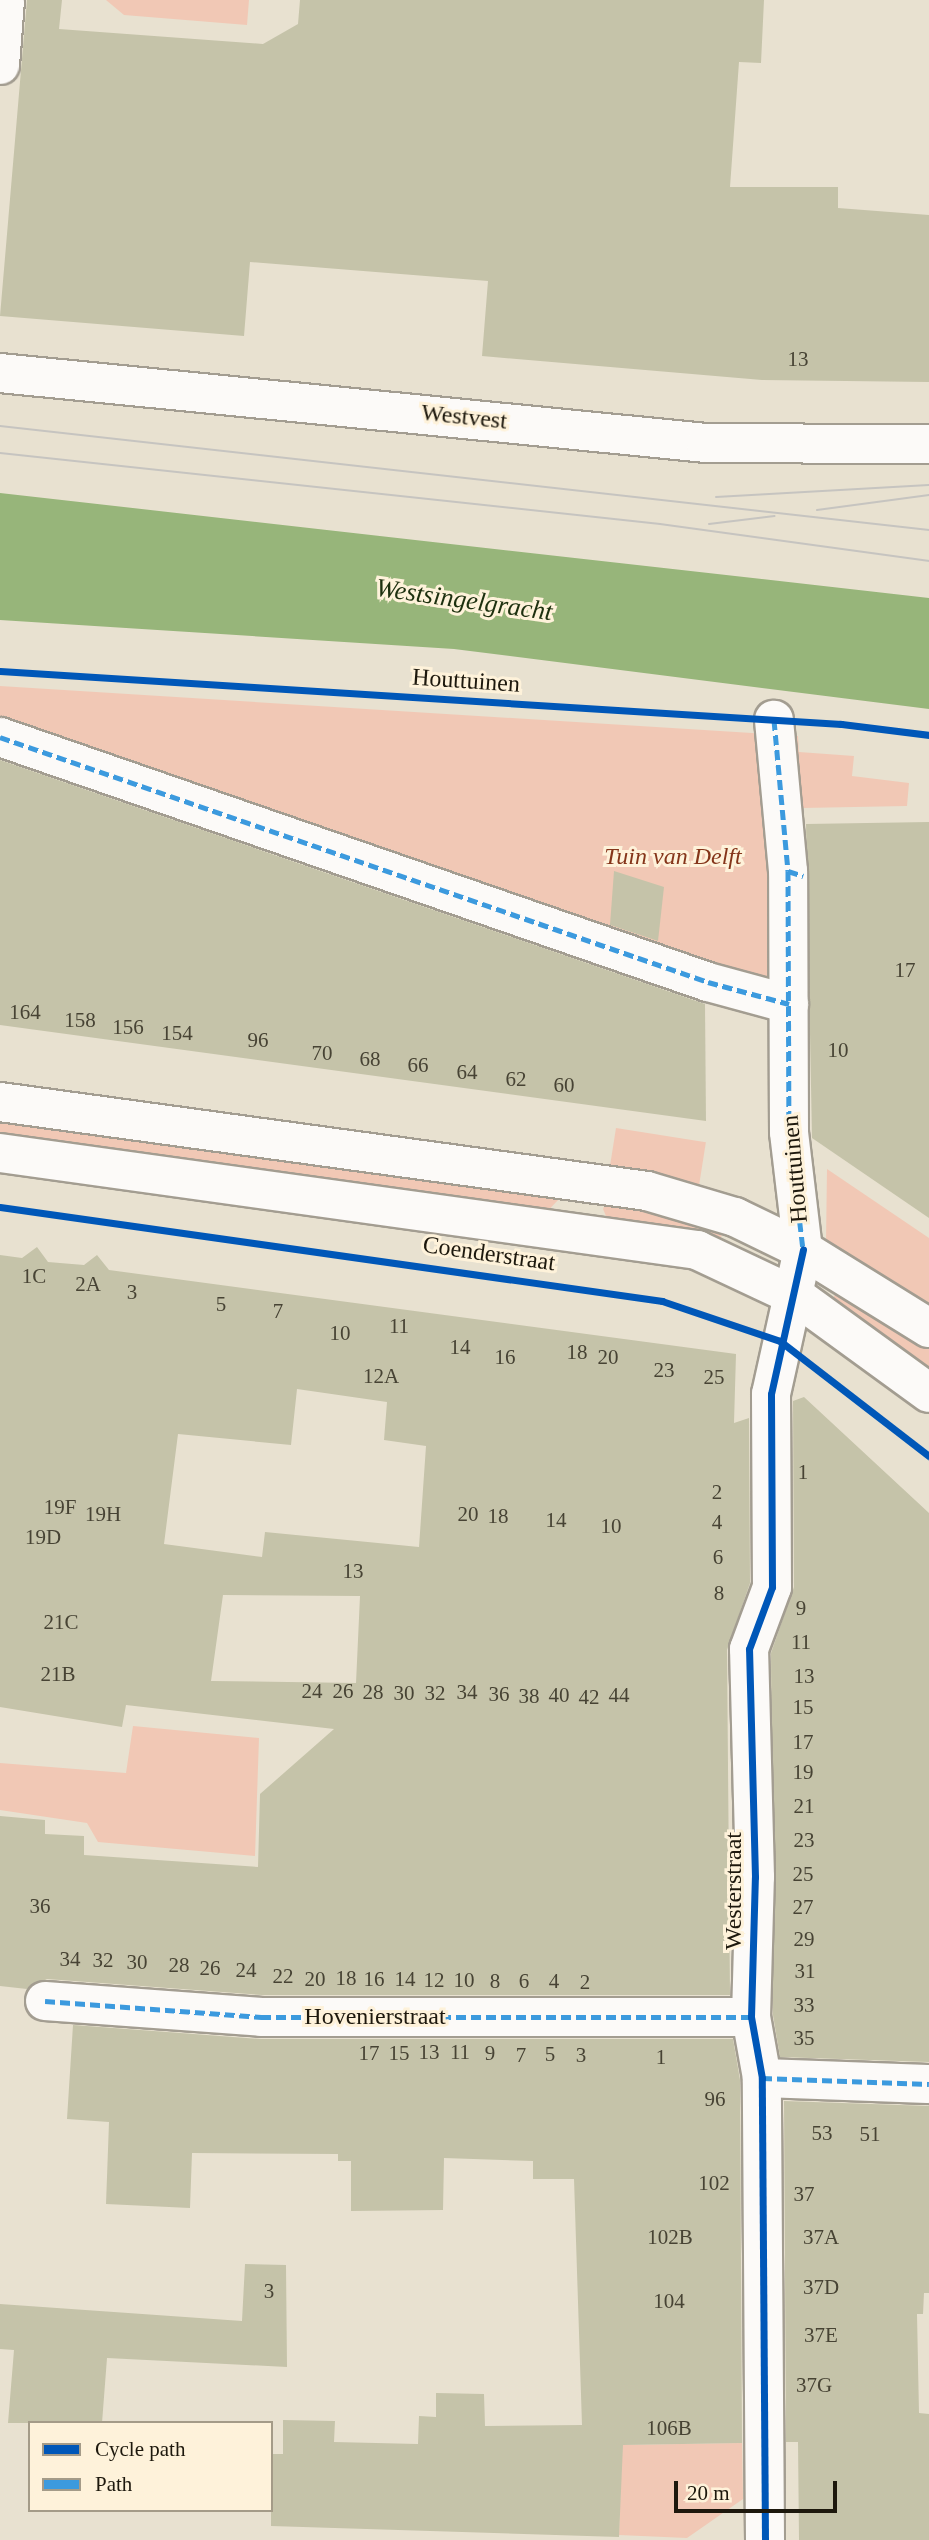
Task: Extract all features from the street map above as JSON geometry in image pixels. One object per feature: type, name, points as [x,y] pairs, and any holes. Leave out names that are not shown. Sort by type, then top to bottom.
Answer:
[{"type":"street","points":[[0,65],[5,0]]},
{"type":"street","name":"Westvest","points":[[0,373],[706,443],[929,444]]},
{"type":"street","name":"Houttuinen","points":[[774,720],[796,873],[789,1004],[789,1132],[803,1250]]},
{"type":"street","points":[[0,737],[708,982],[789,1004]]},
{"type":"street","points":[[0,1102],[621,1185],[735,1217],[803,1250],[929,1328]]},
{"type":"street","name":"Coenderstraat","points":[[0,1153],[682,1246],[739,1265],[797,1297],[929,1393]]},
{"type":"street","name":"Westerstraat","points":[[765,2540],[762,2078],[751,2017],[749,1650],[772,1587],[771,1394],[780,1340],[797,1297],[803,1250]]},
{"type":"street","name":"Hovenierstraat","points":[[45,2001],[261,2017],[751,2017]]},
{"type":"street","points":[[762,2078],[929,2084]]},
{"type":"green space","points":[[106,0],[249,0],[247,25],[124,15]]},
{"type":"green space","name":"Tuin van Delft","points":[[0,686],[798,736],[799,752],[854,756],[852,776],[909,783],[907,806],[802,808],[803,1024],[698,1000],[0,756]]},
{"type":"green space","points":[[0,1116],[559,1195],[559,1199],[541,1218],[0,1143]]},
{"type":"green space","points":[[616,1128],[706,1142],[699,1187],[609,1172]]},
{"type":"green space","points":[[827,1169],[929,1238],[929,1311],[826,1241]]},
{"type":"green space","points":[[607,1200],[722,1230],[720,1249],[609,1223],[603,1209]]},
{"type":"green space","points":[[838,1289],[929,1344],[929,1377],[831,1302]]},
{"type":"green space","points":[[133,1726],[259,1738],[255,1856],[98,1842],[87,1823],[0,1810],[0,1763],[126,1773]]},
{"type":"green space","points":[[742,2443],[743,2499],[687,2538],[619,2535],[622,2445]]},
{"type":"water","name":"Westsingelgracht","points":[[0,493],[929,598],[929,709],[454,649],[0,620]]},
{"type":"building","points":[[27,0],[62,0],[59,29],[263,44],[298,24],[300,0],[764,0],[761,63],[739,62],[730,187],[838,187],[838,208],[929,215],[929,382],[762,380],[482,356],[488,281],[250,262],[244,336],[0,316]]},
{"type":"building","points":[[0,760],[705,1004],[706,1121],[0,1025]]},
{"type":"building","points":[[929,822],[929,1218],[812,1138],[806,824]]},
{"type":"building","points":[[614,871],[664,887],[658,941],[610,925]]},
{"type":"building","points":[[37,1247],[48,1262],[84,1265],[97,1255],[109,1270],[736,1354],[734,1423],[749,1418],[750,1583],[727,1650],[730,1995],[262,1995],[47,1979],[27,1989],[0,1986],[0,1816],[45,1820],[45,1834],[84,1836],[84,1855],[258,1867],[260,1794],[334,1729],[126,1705],[122,1727],[0,1707],[0,1255],[22,1258]],"holes":[[[297,1389],[387,1402],[384,1440],[426,1446],[419,1547],[265,1532],[262,1557],[164,1544],[178,1434],[291,1445]],[[223,1595],[360,1596],[356,1683],[211,1681]]]},
{"type":"building","points":[[804,1397],[929,1513],[929,2062],[780,2057],[773,2015],[771,1653],[794,1587],[793,1401]]},
{"type":"building","points":[[73,2025],[261,2039],[733,2039],[740,2080],[742,2443],[623,2445],[619,2537],[271,2526],[273,2454],[283,2454],[283,2420],[335,2421],[334,2442],[418,2444],[419,2416],[436,2417],[436,2393],[484,2394],[485,2426],[582,2425],[574,2179],[533,2179],[533,2161],[444,2158],[443,2210],[351,2211],[351,2161],[338,2161],[338,2154],[192,2153],[190,2208],[106,2204],[109,2122],[67,2119]]},
{"type":"building","points":[[784,2101],[929,2106],[929,2293],[924,2293],[923,2314],[917,2314],[919,2413],[929,2414],[929,2540],[799,2540],[798,2442],[786,2442]]},
{"type":"building","points":[[245,2264],[286,2265],[287,2367],[107,2358],[102,2421],[8,2423],[14,2350],[0,2349],[0,2304],[242,2321]]},
{"type":"tram line","points":[[0,426],[929,530]]},
{"type":"tram line","points":[[0,453],[660,524],[929,561]]},
{"type":"tram line","points":[[716,497],[929,485]]},
{"type":"tram line","points":[[817,510],[929,495]]},
{"type":"tram line","points":[[709,524],[775,516]]},
{"type":"marked path","points":[[774,720],[788,871],[789,1132],[803,1250]]},
{"type":"marked path","points":[[0,737],[708,982],[789,1004]]},
{"type":"marked path","points":[[788,871],[803,876]]},
{"type":"marked path","points":[[45,2001],[261,2017],[751,2017]]},
{"type":"marked path","points":[[762,2078],[929,2084]]},
{"type":"cycle path","points":[[0,671],[841,724],[929,735]]},
{"type":"cycle path","points":[[0,1207],[662,1301],[780,1341],[929,1456]]},
{"type":"cycle path","points":[[765,2540],[762,2078],[751,2017],[755,1877],[749,1649],[772,1587],[771,1394],[803,1250]]}]
